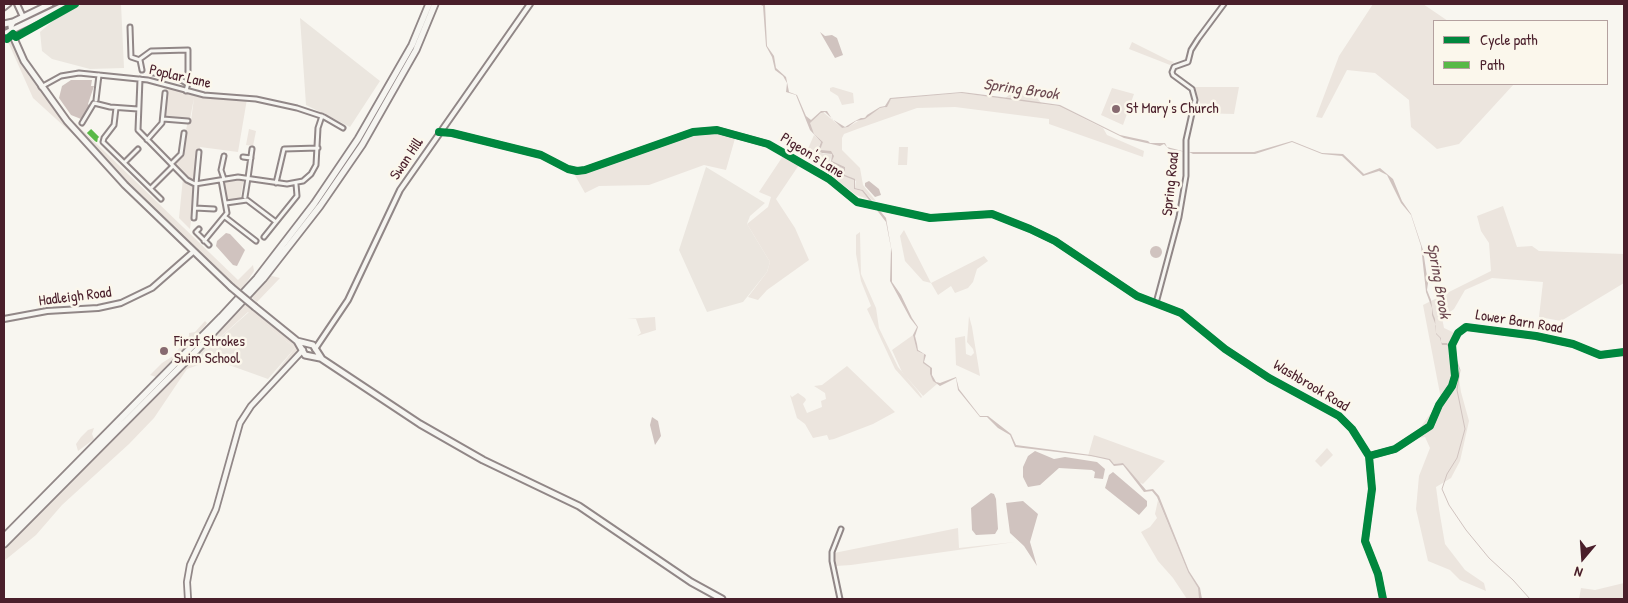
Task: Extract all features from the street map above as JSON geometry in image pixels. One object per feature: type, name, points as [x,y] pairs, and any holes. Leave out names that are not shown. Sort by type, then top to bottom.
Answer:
[{"type":"highway","points":[[4,537],[257,278],[314,204],[358,139],[412,45],[429,4]]},
{"type":"highway","points":[[4,544],[198,350],[263,279],[320,206],[362,145],[416,50],[435,4]]},
{"type":"main road","points":[[16,45],[4,35],[23,17],[50,4]]},
{"type":"main road","points":[[4,25],[12,29],[20,28],[68,4]]},
{"type":"main road","points":[[12,29],[16,45],[41,88],[97,155],[193,252],[254,307],[298,341],[310,356]]},
{"type":"main road","points":[[298,341],[310,343],[322,358],[420,424],[469,452],[579,506],[685,578],[722,599]]},
{"type":"main road","points":[[188,599],[187,586],[190,565],[216,509],[240,423],[255,402],[310,343]]},
{"type":"main road","points":[[310,356],[316,350]]},
{"type":"main road","points":[[296,360],[310,356],[322,358]]},
{"type":"street","points":[[4,8],[10,4]]},
{"type":"street","points":[[17,4],[23,17],[20,28]]},
{"type":"street","name":"Swan Hill","points":[[316,350],[348,300],[400,190],[439,132],[498,53],[530,4]]},
{"type":"street","name":"Spring Road","points":[[1156,302],[1179,217],[1186,175],[1186,140],[1195,100],[1192,89],[1173,75],[1174,67],[1188,62],[1191,50],[1224,4]]},
{"type":"street","points":[[23,17],[33,21]]},
{"type":"street","points":[[130,27],[130,57],[140,59],[151,51],[188,49],[190,65],[186,91]]},
{"type":"street","points":[[140,59],[142,70]]},
{"type":"street","name":"Poplar Lane","points":[[41,88],[61,76],[79,73],[140,79],[209,96],[260,100],[299,108],[322,116],[343,128]]},
{"type":"street","points":[[153,73],[170,74],[180,82],[188,84]]},
{"type":"street","points":[[96,100],[99,75]]},
{"type":"street","points":[[140,79],[137,128],[189,182],[196,184],[236,177],[296,184],[308,178],[314,170],[318,148],[318,127],[322,116]]},
{"type":"street","points":[[147,140],[161,125],[165,93]]},
{"type":"street","points":[[82,123],[94,103],[116,108],[138,109]]},
{"type":"street","points":[[116,108],[114,126],[103,141],[161,199]]},
{"type":"street","points":[[163,119],[188,121]]},
{"type":"street","points":[[446,123],[452,133]]},
{"type":"street","name":"Pigeon's Lane","points":[[439,132],[452,133],[541,155],[568,169],[577,171],[585,170],[692,132],[717,130],[768,144],[829,179],[857,202],[930,218],[988,214],[1009,220],[1055,241],[1138,296],[1156,302]]},
{"type":"street","points":[[151,188],[181,154],[184,134]]},
{"type":"street","points":[[276,183],[284,149],[318,148]]},
{"type":"street","points":[[125,162],[138,149]]},
{"type":"street","points":[[245,196],[252,149]]},
{"type":"street","points":[[194,218],[199,152]]},
{"type":"street","points":[[204,241],[228,212],[222,180],[224,156]]},
{"type":"street","points":[[243,157],[251,158]]},
{"type":"street","points":[[264,237],[296,196],[296,184]]},
{"type":"street","points":[[226,203],[247,200],[276,222]]},
{"type":"street","points":[[195,208],[214,209]]},
{"type":"street","points":[[225,217],[256,241]]},
{"type":"street","points":[[199,229],[196,232],[209,245]]},
{"type":"street","name":"Hadleigh Road","points":[[4,319],[47,311],[98,308],[121,303],[152,288],[193,252]]},
{"type":"street","name":"Washbrook Road","points":[[1156,302],[1185,316],[1225,349],[1269,378],[1339,416],[1356,434],[1369,456],[1372,489],[1365,541],[1378,574],[1383,599]]},
{"type":"street","name":"Lower Barn Road","points":[[1369,456],[1394,449],[1430,426],[1439,405],[1452,386],[1454,376],[1452,345],[1458,333],[1466,327],[1536,336],[1573,344],[1600,355],[1624,352]]},
{"type":"street","name":"Swan Hill","points":[[310,343],[322,338]]},
{"type":"street","points":[[840,599],[832,557],[841,529]]},
{"type":"shaded area","points":[[82,4],[121,4],[124,68],[90,69],[52,59],[42,51],[40,32],[54,20]]},
{"type":"shaded area","points":[[759,4],[765,5],[767,46],[774,56],[776,68],[786,77],[789,92],[797,95],[806,116],[811,120],[821,111],[827,111],[831,118],[825,112],[821,113],[810,123],[814,134],[823,142],[820,150],[831,151],[834,156],[832,161],[845,167],[845,175],[855,179],[855,188],[863,190],[886,218],[892,253],[892,282],[918,327],[915,336],[918,350],[926,355],[924,362],[932,368],[932,375],[936,382],[940,383],[956,377],[959,389],[980,416],[988,416],[1011,434],[1016,445],[1091,455],[1110,459],[1114,464],[1123,463],[1146,490],[1153,489],[1159,496],[1189,571],[1200,588],[1202,599],[1199,598],[1198,588],[1188,572],[1157,497],[1152,491],[1144,492],[1123,465],[1114,466],[1109,460],[1091,456],[1015,447],[1010,435],[998,428],[987,417],[980,417],[958,390],[956,378],[940,386],[933,381],[930,368],[923,363],[924,354],[917,351],[913,335],[917,327],[890,281],[891,248],[886,222],[862,191],[854,189],[854,180],[844,176],[844,169],[831,162],[832,154],[822,153],[818,150],[821,142],[810,130],[796,95],[786,92],[787,83],[783,76],[775,70],[772,57],[766,46],[763,6]]},
{"type":"shaded area","points":[[1373,4],[1423,4],[1447,20],[1433,20],[1433,85],[1513,85],[1459,144],[1437,149],[1411,127],[1409,100],[1375,73],[1347,70],[1322,118],[1316,117],[1339,56]]},
{"type":"shaded area","points":[[300,18],[380,81],[350,127],[306,105]]},
{"type":"shaded area","points":[[820,32],[825,36],[832,35],[837,38],[843,55],[835,58]]},
{"type":"shaded area","points":[[4,38],[13,42],[29,76],[72,128],[77,138],[33,98],[9,44],[4,42]]},
{"type":"shaded area","points":[[1132,42],[1174,62],[1170,65],[1129,49]]},
{"type":"shaded area","points":[[71,80],[92,80],[91,86],[94,86],[88,104],[90,106],[81,119],[71,115],[59,98],[62,86]]},
{"type":"shaded area","points":[[166,84],[195,94],[247,99],[238,152],[200,147],[190,229],[179,218],[183,178],[171,164],[180,156],[188,121],[191,121],[194,98],[190,119],[165,118],[166,88],[168,89]]},
{"type":"shaded area","points":[[833,87],[853,93],[854,103],[842,105],[838,96],[830,91],[830,88]]},
{"type":"shaded area","points":[[1194,87],[1239,87],[1234,114],[1197,113],[1200,103]]},
{"type":"shaded area","points":[[1112,88],[1134,94],[1123,125],[1101,115]]},
{"type":"shaded area","points":[[1024,91],[1033,93],[1042,104],[1059,106],[1103,128],[1107,135],[1144,151],[1143,157],[1049,124],[1049,119],[955,107],[917,108],[844,134],[842,138],[842,150],[860,168],[863,185],[876,201],[872,200],[863,190],[855,188],[856,181],[845,175],[845,167],[832,161],[833,157],[830,151],[823,152],[820,149],[823,142],[814,134],[810,127],[810,122],[823,112],[842,128],[848,127],[880,108],[885,108],[891,99],[895,98],[961,93],[1011,99],[1005,98],[1012,93]]},
{"type":"shaded area","points":[[962,92],[1060,105],[1120,135],[1150,143],[1165,143],[1167,147],[1164,144],[1160,146],[1124,138],[1059,106],[961,93],[891,99],[887,107],[880,108],[865,119],[856,121],[848,127],[842,128],[833,120],[845,127],[861,118],[865,118],[880,107],[885,106],[890,98]]},
{"type":"shaded area","points":[[75,123],[238,280],[253,265],[254,271],[241,291],[235,286],[231,287],[193,251],[71,126]]},
{"type":"shaded area","points":[[249,129],[256,131],[253,146],[246,145]]},
{"type":"shaded area","points":[[710,129],[736,135],[726,170],[704,165],[649,185],[599,186],[585,193],[572,170],[581,171],[686,134]]},
{"type":"shaded area","points":[[814,135],[821,142],[818,148],[823,154],[832,154],[830,161],[844,169],[843,174],[854,180],[854,189],[862,191],[868,199],[856,195],[825,171],[827,166],[814,162],[807,151]]},
{"type":"shaded area","points":[[1292,141],[1322,153],[1343,154],[1364,174],[1380,168],[1393,179],[1402,201],[1411,214],[1423,250],[1428,283],[1427,290],[1431,300],[1435,324],[1426,292],[1421,246],[1411,215],[1401,203],[1387,175],[1379,171],[1363,176],[1342,156],[1322,154],[1292,142],[1255,154],[1193,154],[1189,152],[1254,152]]},
{"type":"shaded area","points":[[899,147],[908,147],[907,165],[898,165]]},
{"type":"shaded area","points":[[783,156],[799,165],[776,199],[795,228],[809,260],[767,290],[758,300],[748,297],[767,272],[770,262],[747,224],[768,207],[771,197],[759,192]]},
{"type":"shaded area","points":[[706,167],[765,203],[750,216],[747,224],[770,262],[767,272],[743,302],[707,312],[679,250]]},
{"type":"shaded area","points":[[244,177],[240,200],[226,203],[221,180]]},
{"type":"shaded area","points":[[869,181],[879,189],[881,195],[875,197],[865,186],[865,183]]},
{"type":"shaded area","points":[[1503,206],[1517,247],[1532,246],[1539,251],[1624,254],[1624,283],[1561,321],[1539,317],[1543,282],[1492,278],[1465,290],[1454,309],[1442,318],[1444,328],[1459,335],[1455,353],[1461,392],[1469,421],[1460,461],[1451,478],[1436,487],[1439,509],[1445,544],[1465,570],[1484,583],[1486,591],[1460,580],[1450,570],[1428,561],[1416,509],[1419,476],[1430,448],[1425,437],[1412,439],[1441,399],[1423,305],[1491,271],[1489,243],[1481,231],[1477,216]]},
{"type":"shaded area","points":[[904,230],[931,283],[923,281],[905,261],[900,236]]},
{"type":"shaded area","points":[[860,232],[861,274],[876,308],[879,328],[898,367],[918,391],[921,398],[895,369],[867,309],[871,306],[861,281],[856,254],[856,235]]},
{"type":"shaded area","points":[[226,233],[230,234],[245,250],[237,266],[233,265],[216,246],[217,241]]},
{"type":"shaded area","points":[[1156,246],[1162,252],[1156,258],[1150,252]]},
{"type":"shaded area","points":[[984,256],[988,261],[977,269],[973,282],[968,288],[955,293],[951,286],[938,295],[931,283]]},
{"type":"shaded area","points":[[268,275],[280,278],[257,302],[250,296]]},
{"type":"shaded area","points":[[244,303],[297,347],[297,353],[279,374],[274,378],[272,377],[295,348],[248,312],[205,351],[213,360],[187,369],[154,418],[129,444],[62,505],[36,535],[4,561],[4,546],[117,435]]},
{"type":"shaded area","points":[[249,312],[295,348],[268,379],[215,360],[205,351]]},
{"type":"shaded area","points":[[969,316],[980,376],[956,365],[955,338],[965,336],[966,354],[971,356],[974,353],[967,342]]},
{"type":"shaded area","points":[[655,317],[656,330],[637,336],[641,333],[636,319],[627,319]]},
{"type":"shaded area","points":[[205,321],[207,323],[205,326],[156,377],[150,375],[162,363],[173,356],[189,336],[189,333],[195,332]]},
{"type":"shaded area","points":[[913,335],[917,351],[924,354],[923,362],[930,368],[930,374],[937,384],[923,396],[902,372],[892,350]]},
{"type":"shaded area","points":[[1441,343],[1447,343],[1452,352],[1447,345],[1442,345]]},
{"type":"shaded area","points":[[847,366],[895,412],[873,424],[834,439],[829,440],[827,435],[813,438],[805,424],[797,418],[790,395],[792,397],[798,393],[805,398],[806,400],[803,404],[807,413],[822,407],[821,401],[826,399],[825,393],[814,386],[822,385]]},
{"type":"shaded area","points":[[652,417],[658,421],[661,436],[655,445],[650,425]]},
{"type":"shaded area","points":[[94,428],[92,434],[94,439],[78,451],[76,444],[88,430]]},
{"type":"shaded area","points":[[1094,435],[1165,461],[1143,484],[1136,481],[1123,463],[1114,464],[1110,459],[1088,456]]},
{"type":"shaded area","points":[[1327,448],[1333,455],[1321,467],[1315,461]]},
{"type":"shaded area","points":[[1035,451],[1054,459],[1065,457],[1097,462],[1105,469],[1103,479],[1094,478],[1095,472],[1092,470],[1059,468],[1040,485],[1028,487],[1023,477],[1023,467],[1028,456]]},
{"type":"shaded area","points":[[1113,472],[1147,501],[1147,506],[1139,515],[1105,488],[1109,475]]},
{"type":"shaded area","points":[[991,493],[994,494],[996,499],[998,529],[995,534],[976,535],[972,530],[971,508]]},
{"type":"shaded area","points":[[1158,500],[1188,572],[1198,588],[1200,599],[1187,599],[1173,578],[1158,561],[1141,532],[1150,527],[1157,518],[1155,514]]},
{"type":"shaded area","points":[[1023,501],[1038,514],[1030,542],[1037,566],[1024,546],[1010,533],[1006,503]]},
{"type":"shaded area","points":[[958,528],[959,548],[1015,542],[836,566],[834,553]]},
{"type":"shaded area","points":[[1624,583],[1624,599],[1579,599],[1581,588],[1595,590]]},
{"type":"waterway","name":"Spring Brook","points":[[1454,353],[1460,370],[1457,390],[1465,429],[1457,458],[1447,474],[1442,489],[1449,505],[1466,530],[1489,558],[1530,599]]},
{"type":"marked path","points":[[89,131],[97,139],[103,140]]},
{"type":"cycle path","points":[[4,38],[7,39],[13,34],[16,37],[75,4]]},
{"type":"cycle path","points":[[439,132],[452,133],[541,155],[568,169],[577,171],[585,170],[693,132],[717,130],[768,144],[829,179],[857,202],[930,218],[992,214],[1055,241],[1137,296],[1181,313],[1225,349],[1269,378],[1339,416],[1352,429],[1369,456],[1372,489],[1365,541],[1378,574],[1383,599]]},
{"type":"cycle path","points":[[1369,456],[1395,449],[1430,426],[1439,405],[1452,386],[1455,376],[1452,345],[1458,333],[1466,327],[1536,336],[1573,344],[1600,355],[1624,352]]},
{"type":"place","name":"St Mary's Church","points":[[1116,109]]},
{"type":"place","name":"First Strokes Swim School","points":[[164,351]]}]
